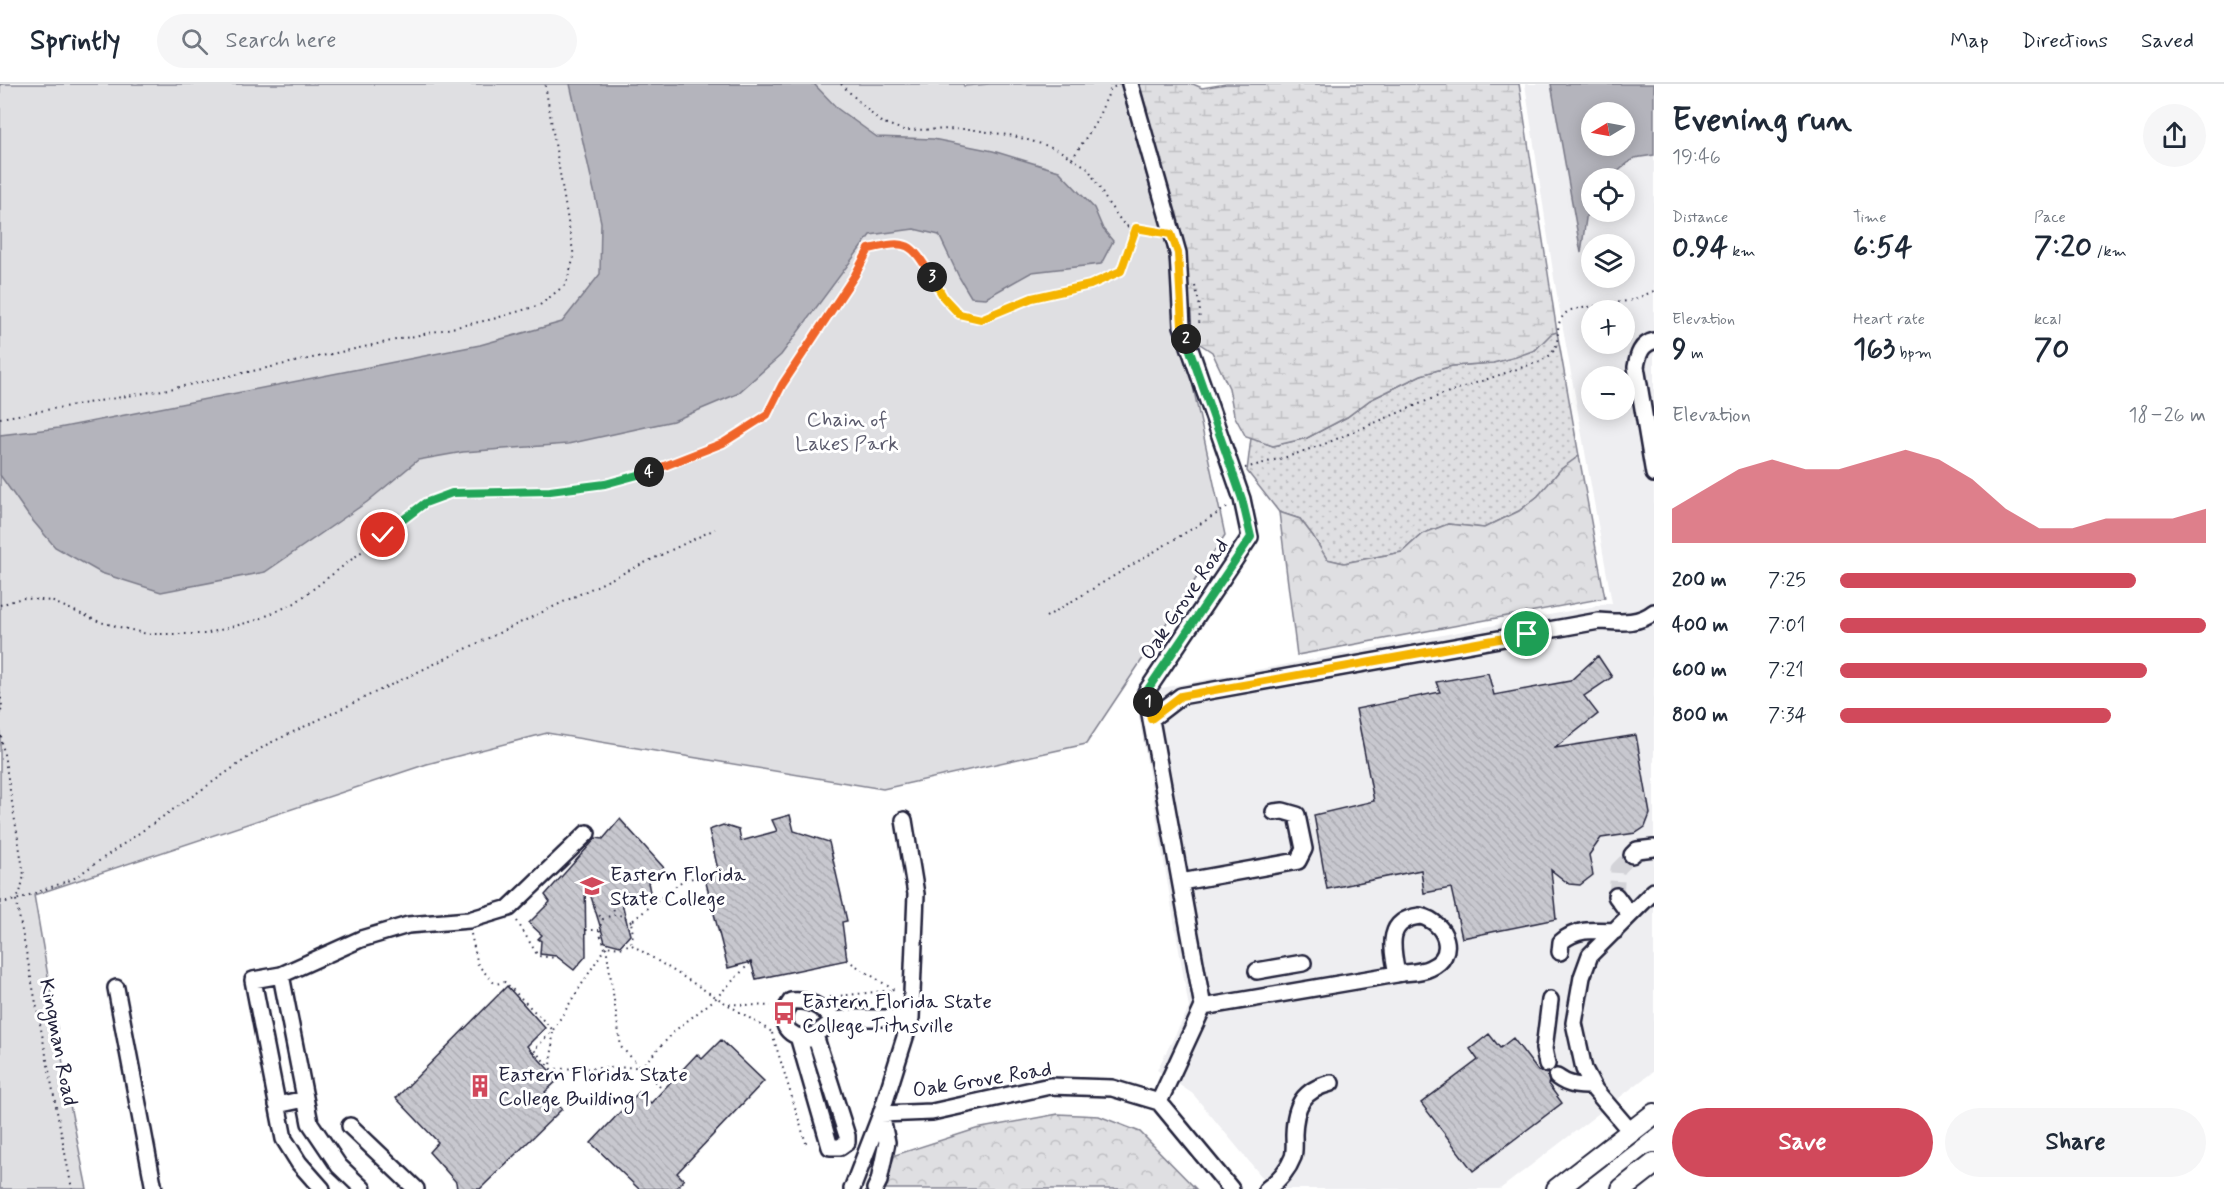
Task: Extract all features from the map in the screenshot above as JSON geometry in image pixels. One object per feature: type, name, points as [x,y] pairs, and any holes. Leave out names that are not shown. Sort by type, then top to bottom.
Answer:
[{"type":"main road","points":[[1557,1189],[1654,1114]]},
{"type":"main road","points":[[1622,1189],[1654,1164]]},
{"type":"street","name":"Oak Grove Road","points":[[1130,84],[1178,253],[1182,326],[1242,499],[1251,537],[1146,692],[1203,1007]]},
{"type":"street","points":[[1654,341],[1649,342],[1639,352],[1636,367],[1654,474]]},
{"type":"street","points":[[1151,719],[1181,696],[1599,621],[1628,623],[1654,612]]},
{"type":"street","points":[[1180,882],[1298,861],[1304,849],[1297,815],[1283,811],[1274,812]]},
{"type":"street","points":[[852,1189],[881,1114],[911,1018],[916,894],[904,820]]},
{"type":"street","points":[[322,1189],[304,1170],[284,1138],[254,980],[281,975],[361,939],[408,925],[469,920],[509,908],[587,833]]},
{"type":"street","points":[[1632,855],[1637,850],[1654,848]]},
{"type":"street","points":[[1631,1132],[1593,1086],[1584,1069],[1574,1023],[1582,977],[1590,955],[1654,891]]},
{"type":"street","points":[[1616,896],[1630,915]]},
{"type":"street","points":[[1560,952],[1561,942],[1569,934],[1587,930],[1615,931]]},
{"type":"street","points":[[1257,971],[1303,963]]},
{"type":"street","points":[[1231,1189],[1159,1102],[1203,1007],[1396,974]]},
{"type":"street","points":[[281,975],[310,1123],[339,1166],[363,1189]]},
{"type":"street","points":[[116,988],[154,1189]]},
{"type":"street","points":[[1547,1064],[1544,1049],[1550,1000]]},
{"type":"street","points":[[834,1020],[812,1002],[791,1001],[785,1009],[783,1022],[787,1030],[809,1040],[834,1020],[911,1018]]},
{"type":"street","points":[[798,1036],[830,1146],[840,1147],[847,1142],[847,1136],[815,1035]]},
{"type":"street","points":[[1557,1077],[1566,1084],[1593,1086]]},
{"type":"street","points":[[1267,1189],[1278,1182],[1294,1155],[1294,1123],[1303,1097],[1318,1086],[1331,1083]]},
{"type":"street","name":"Oak Grove Road","points":[[881,1114],[932,1112],[1050,1086],[1112,1088],[1159,1102]]},
{"type":"street","points":[[278,1105],[305,1099]]},
{"type":"street","points":[[875,1189],[879,1181],[887,1142],[881,1114]]},
{"type":"street","points":[[350,1126],[416,1189]]},
{"type":"path","points":[[0,418],[174,388],[494,319],[540,305],[566,284],[574,257],[545,84]]},
{"type":"path","points":[[841,84],[879,121],[903,130],[969,129],[1014,136],[1055,148],[1088,168],[1108,203],[1125,226],[1171,234]]},
{"type":"path","points":[[1072,159],[1096,122],[1111,88],[1122,84]]},
{"type":"path","points":[[0,605],[22,598],[51,601],[100,622],[147,634],[205,634],[256,620],[295,603],[425,503],[452,493],[550,491],[605,484],[661,468],[723,443],[767,415],[782,385],[855,275],[869,249],[894,243],[914,249],[944,298],[959,314],[981,319],[1032,298],[1090,285],[1121,271],[1136,228]]},
{"type":"path","points":[[1195,285],[1200,307],[1198,336]]},
{"type":"path","points":[[1244,468],[1327,443],[1443,393],[1541,361],[1552,353],[1562,315],[1570,310],[1633,300],[1654,291]]},
{"type":"path","points":[[1046,617],[1242,499]]},
{"type":"path","points":[[0,902],[16,900],[73,879],[266,745],[715,529]]},
{"type":"path","points":[[0,692],[2,706],[0,717]]},
{"type":"path","points":[[0,730],[24,875],[16,900]]},
{"type":"path","points":[[631,922],[682,881],[704,875]]},
{"type":"path","name":"Kingman Road","points":[[16,900],[72,1189]]},
{"type":"path","points":[[613,903],[614,913]]},
{"type":"path","points":[[509,908],[538,956],[556,958]]},
{"type":"path","points":[[595,911],[603,919]]},
{"type":"path","points":[[631,944],[633,934],[631,922],[623,915],[614,913],[603,919],[599,930],[600,939],[606,946],[621,1047],[663,1090]]},
{"type":"path","points":[[469,920],[478,965],[495,984],[505,982],[553,1030],[551,1069]]},
{"type":"path","points":[[586,930],[599,930]]},
{"type":"path","points":[[606,946],[620,948],[631,944]]},
{"type":"path","points":[[631,944],[772,1032]]},
{"type":"path","points":[[606,946],[553,1030],[534,1050],[551,1069],[641,1067],[677,1029],[717,998],[751,962]]},
{"type":"path","points":[[727,1004],[771,1006]]},
{"type":"shaded area","points":[[570,84],[814,84],[838,109],[877,137],[933,139],[993,151],[1059,171],[1094,208],[1103,229],[1113,241],[1101,264],[1032,272],[986,298],[971,297],[939,235],[914,229],[870,235],[781,355],[737,394],[673,421],[568,444],[463,452],[418,460],[367,502],[265,572],[161,592],[101,573],[55,547],[28,515],[0,475],[0,435],[59,428],[480,345],[562,322],[600,274],[601,222]]},
{"type":"shaded area","points":[[1525,84],[1654,84],[1654,1071],[1500,1189],[1272,1189],[1193,1094],[1157,1070],[1189,1008],[1135,693],[1612,603],[1554,278]]},
{"type":"shaded area","points":[[1551,84],[1654,84],[1654,155],[1634,158],[1622,168],[1581,168],[1581,222],[1586,222],[1584,234],[1581,234],[1581,253]]},
{"type":"green space","name":"Chain of Lakes Park","points":[[0,84],[963,84],[964,86],[1121,84],[1167,247],[1194,391],[1225,535],[1086,744],[883,789],[547,733],[427,764],[34,895],[87,1189],[0,1189]]},
{"type":"green space","points":[[1128,84],[1193,84],[1202,88],[1226,84],[1519,84],[1557,332],[1551,334],[1535,350],[1516,357],[1493,363],[1452,366],[1421,375],[1370,400],[1347,417],[1307,438],[1273,446],[1246,437],[1234,415],[1229,388],[1212,352],[1191,338],[1174,245]]},
{"type":"green space","points":[[1557,332],[1579,456],[1561,469],[1538,496],[1519,511],[1484,528],[1448,524],[1422,534],[1402,552],[1344,563],[1326,559],[1300,519],[1279,512],[1247,471],[1251,438],[1273,446],[1307,438],[1347,417],[1370,400],[1421,375],[1452,366],[1493,363],[1535,350],[1551,333]]},
{"type":"green space","points":[[1579,456],[1605,598],[1297,655],[1279,512],[1300,519],[1327,559],[1344,563],[1402,552],[1422,534],[1448,524],[1484,528],[1519,511],[1538,496],[1561,469]]},
{"type":"green space","points":[[1058,1114],[1099,1116],[1140,1132],[1196,1189],[885,1189],[884,1180],[895,1155],[976,1129]]},
{"type":"building","points":[[1598,656],[1612,677],[1584,696],[1598,714],[1555,748],[1636,735],[1650,814],[1645,827],[1636,833],[1601,838],[1589,855],[1593,875],[1580,885],[1569,884],[1551,870],[1556,919],[1462,938],[1451,888],[1424,893],[1421,870],[1327,889],[1314,815],[1374,801],[1356,709],[1440,692],[1436,682],[1488,673],[1494,695],[1570,681]]},
{"type":"building","points":[[790,815],[794,831],[829,842],[847,921],[842,922],[847,960],[756,979],[751,962],[728,968],[704,875],[718,870],[709,830],[723,825],[739,830],[741,841],[777,831],[772,820]]},
{"type":"building","points":[[620,819],[664,868],[648,882],[650,892],[636,904],[622,903],[630,935],[620,946],[605,942],[585,877],[586,956],[574,970],[556,956],[540,954],[541,941],[538,939],[542,935],[529,923],[550,902],[545,895],[596,838],[603,839]]},
{"type":"building","name":"Eastern Florida State College Building 1","points":[[507,986],[545,1028],[527,1046],[558,1080],[545,1092],[562,1109],[480,1189],[457,1189],[456,1182],[429,1152],[438,1142],[396,1098]]},
{"type":"building","points":[[1489,1034],[1500,1048],[1513,1038],[1538,1071],[1548,1074],[1548,1084],[1562,1103],[1473,1171],[1421,1103],[1478,1060],[1470,1049]]},
{"type":"building","points":[[721,1040],[764,1081],[677,1173],[684,1180],[675,1189],[639,1189],[591,1143],[639,1092],[651,1103],[697,1054],[702,1059]]},
{"type":"tunnel","points":[[1616,896],[1618,869],[1632,855]]},
{"type":"place","name":"Eastern Florida State College","points":[[592,886]]},
{"type":"place","name":"Eastern Florida State College Titusville","points":[[784,1013]]},
{"type":"place","name":"Eastern Florida State College Building 1","points":[[480,1086]]},
{"type":"route","points":[[383,535],[425,503],[452,493],[550,491],[605,484],[661,468],[723,443],[767,415],[782,385],[855,275],[869,249],[894,243],[914,249],[944,298],[959,314],[981,319],[1032,298],[1090,285],[1121,271],[1136,228],[1171,234],[1178,253],[1182,326],[1242,499],[1251,537],[1146,692],[1151,719],[1181,696],[1527,634]]}]
